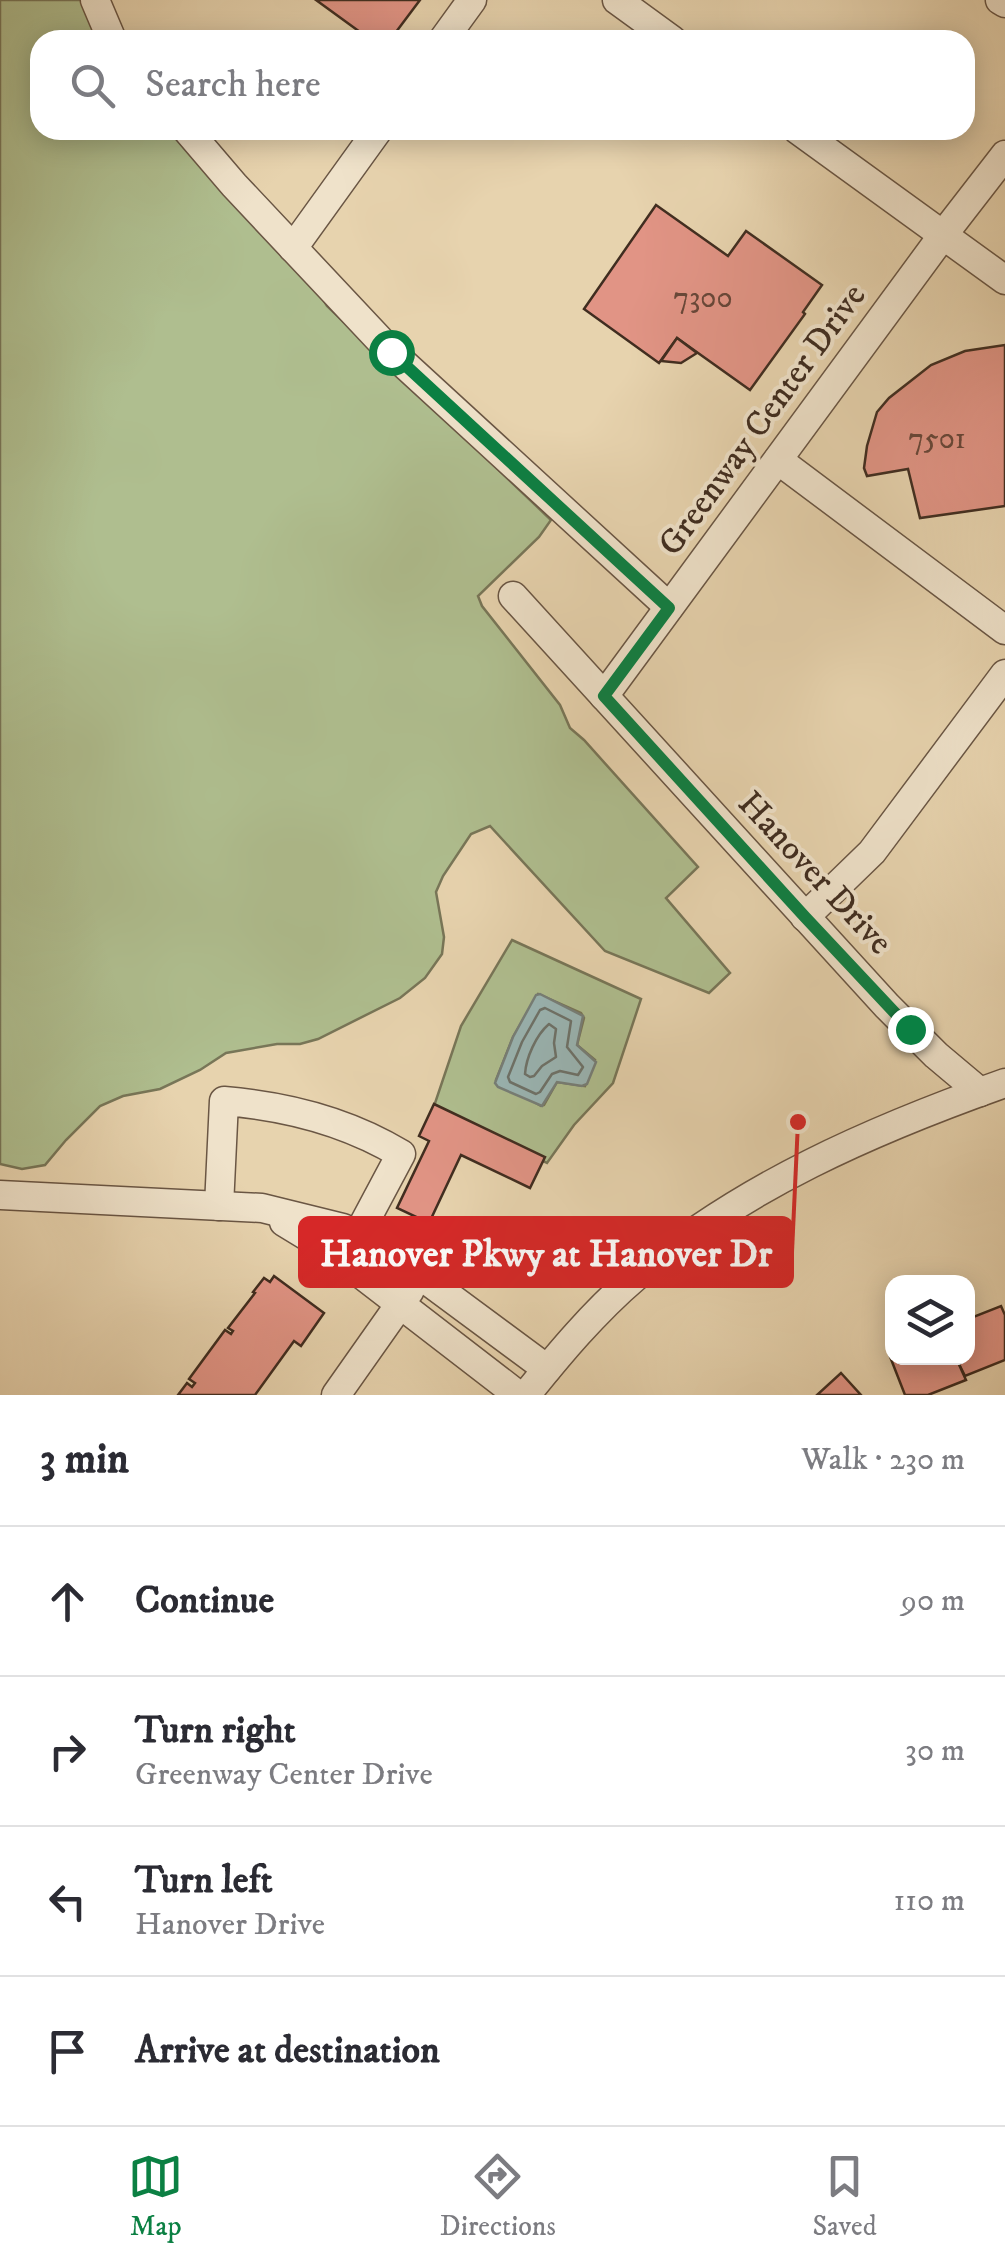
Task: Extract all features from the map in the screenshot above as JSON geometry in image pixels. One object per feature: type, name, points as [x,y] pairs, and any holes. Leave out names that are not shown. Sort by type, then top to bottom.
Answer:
[{"type":"street","points":[[95,0],[108,30]]},
{"type":"street","points":[[450,30],[472,0]]},
{"type":"street","points":[[617,0],[658,30]]},
{"type":"street","points":[[195,140],[391,352],[669,608]]},
{"type":"street","points":[[292,248],[371,140]]},
{"type":"street","points":[[812,140],[1005,280]]},
{"type":"street","name":"Greenway Center Drive","points":[[604,696],[1005,155]]},
{"type":"street","points":[[778,460],[1005,630]]},
{"type":"street","name":"Hanover Drive","points":[[513,596],[936,1055],[997,1088]]},
{"type":"street","points":[[805,917],[872,852],[1005,674]]},
{"type":"street","points":[[0,1195],[262,1208],[343,1228],[351,1249],[401,1305],[522,1395],[632,1279],[734,1206],[850,1143],[911,1116],[997,1088]]},
{"type":"street","points":[[218,1206],[224,1101],[285,1109],[375,1138],[401,1154],[351,1249]]},
{"type":"street","points":[[351,1249],[420,1275],[547,1370]]},
{"type":"street","points":[[336,1395],[420,1275]]},
{"type":"green space","points":[[0,0],[95,0],[108,30],[30,30],[30,140],[196,140],[293,248],[327,306],[551,520],[539,537],[478,596],[560,705],[570,728],[698,867],[666,898],[730,973],[709,993],[605,951],[490,826],[471,834],[443,876],[436,892],[444,937],[442,954],[425,978],[400,998],[318,1039],[226,1053],[160,1089],[123,1096],[100,1106],[45,1165],[22,1169],[0,1164]]},
{"type":"green space","points":[[512,940],[641,999],[613,1083],[574,1125],[547,1163],[433,1109],[461,1026]],"holes":[[[538,994],[581,1013],[584,1018],[577,1045],[595,1060],[585,1086],[557,1082],[541,1106],[496,1080],[513,1037]]]},
{"type":"water","points":[[540,994],[583,1016],[577,1045],[596,1062],[587,1084],[557,1082],[542,1106],[495,1083],[513,1037]]},
{"type":"building","points":[[316,0],[420,0],[398,30],[357,30]]},
{"type":"building","points":[[656,205],[728,256],[746,231],[822,285],[750,390],[677,338],[659,363],[584,309]]},
{"type":"building","points":[[677,338],[697,353],[681,363],[661,361]]},
{"type":"building","points":[[1005,345],[1005,506],[920,518],[908,469],[867,476],[867,446],[877,412],[931,365],[965,351]]},
{"type":"building","points":[[434,1104],[545,1157],[530,1188],[461,1155],[429,1223],[397,1208],[429,1141],[419,1136]]},
{"type":"building","points":[[274,1276],[324,1313],[301,1346],[294,1341],[255,1395],[178,1395],[187,1383],[192,1387],[195,1383],[189,1379],[225,1330],[231,1334],[233,1331],[228,1328],[264,1278],[270,1282]]},
{"type":"building","points":[[1001,1306],[1005,1315],[1005,1360],[965,1376],[960,1365],[975,1365],[975,1316]]},
{"type":"building","points":[[893,1365],[959,1365],[966,1380],[928,1395],[905,1395]]},
{"type":"building","points":[[841,1373],[861,1395],[817,1395]]},
{"type":"place","name":"Hanover Pkwy at Hanover Dr","points":[[798,1122]]},
{"type":"route","points":[[391,352],[669,608],[604,696],[910,1029]]}]
